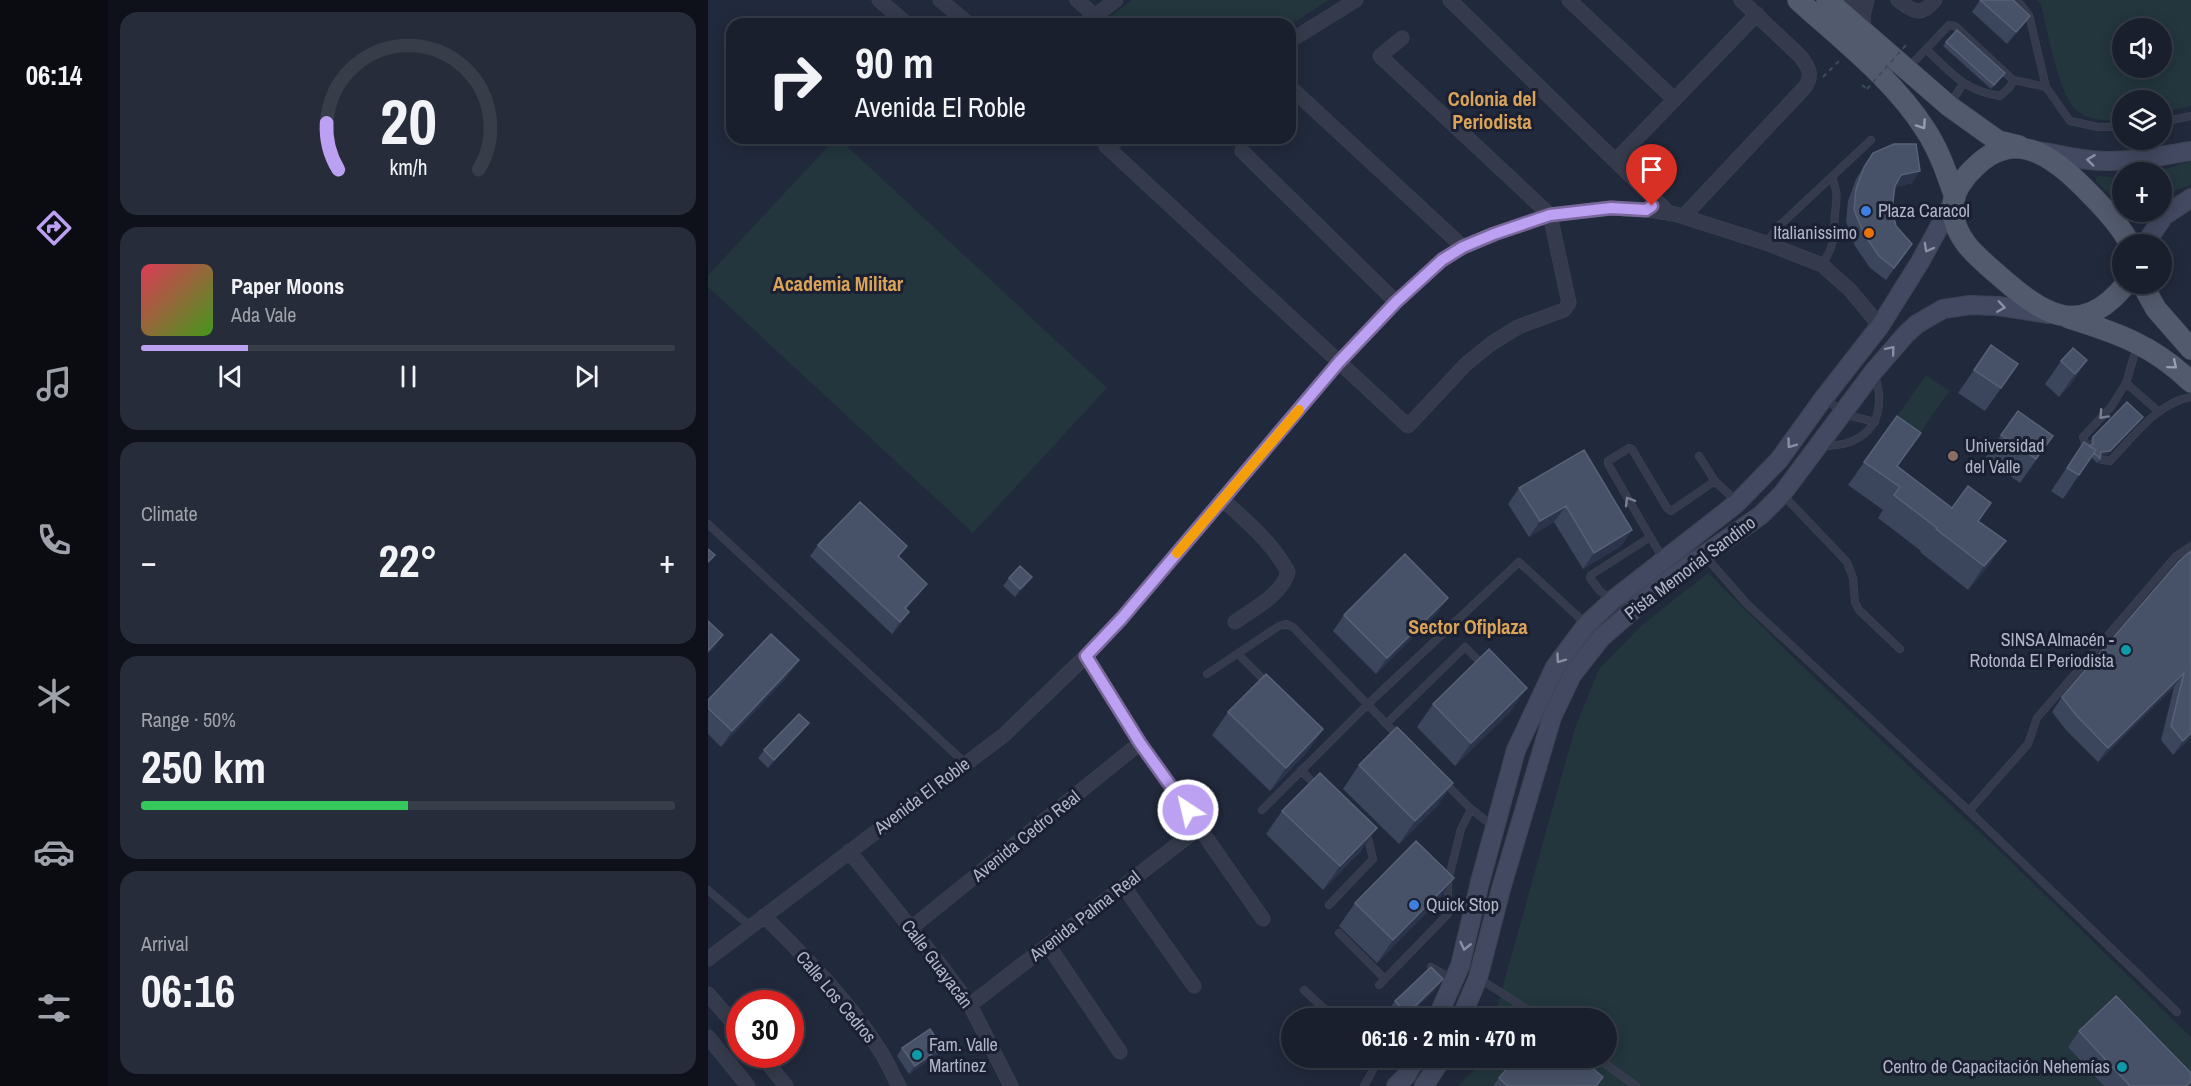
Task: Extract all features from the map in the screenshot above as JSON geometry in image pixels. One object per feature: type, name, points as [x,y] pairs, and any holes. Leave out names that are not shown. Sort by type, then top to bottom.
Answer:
[{"type":"main road","points":[[1798,0],[1854,25],[1886,80],[1926,129],[1955,196]]},
{"type":"main road","points":[[1827,0],[1949,106],[1998,141],[2084,159],[2112,161],[2133,161],[2191,151]]},
{"type":"main road","points":[[2124,234],[2115,220],[2071,174],[2055,161],[2034,150],[2013,148],[1987,157],[1970,171],[1955,196],[1953,204],[1959,234],[1968,246],[2023,297],[2043,310],[2116,332],[2139,343],[2167,360],[2191,382]]},
{"type":"main road","name":"Pista Memorial Sandino","points":[[1441,1008],[1460,966],[1516,750],[1555,667],[1587,624],[1613,600],[1737,503],[1779,460],[1880,326],[1920,262],[1955,196]]},
{"type":"main road","points":[[2152,234],[2164,216],[2191,198]]},
{"type":"main road","points":[[2063,316],[2093,312],[2108,303],[2117,294]]},
{"type":"main road","points":[[2148,294],[2156,309],[2191,350]]},
{"type":"main road","name":"Pista Memorial Sandino","points":[[1465,1008],[1478,978],[1501,889],[1552,717],[1572,675],[1601,638],[1627,613],[1704,554],[1761,515],[1782,494],[1906,333],[1932,314],[1943,309],[1970,304],[2063,316]]},
{"type":"main road","points":[[1501,889],[1498,877],[1506,843],[1504,836],[1496,828],[1512,818],[1517,811],[1524,787],[1535,773]]},
{"type":"main road","points":[[1396,1086],[1410,1068]]},
{"type":"main road","points":[[1424,1086],[1436,1068]]},
{"type":"street","points":[[879,0],[901,18]]},
{"type":"street","points":[[940,0],[962,18]]},
{"type":"street","points":[[1077,0],[1088,18]]},
{"type":"street","points":[[1092,18],[1116,0]]},
{"type":"street","points":[[1296,37],[1356,0]]},
{"type":"street","points":[[1450,0],[1651,195],[1676,215],[1805,87],[1809,80],[1808,67],[1804,62],[1741,0]]},
{"type":"street","points":[[1569,0],[1674,99]]},
{"type":"street","points":[[1854,25],[1863,16],[1867,0]]},
{"type":"street","points":[[1898,0],[1910,9],[1924,10],[1935,0]]},
{"type":"street","points":[[1616,160],[1757,14]]},
{"type":"street","points":[[1104,144],[1408,426],[1461,368],[1492,343],[1518,327],[1568,306],[1550,215],[1380,56],[1402,38]]},
{"type":"street","points":[[1296,93],[1463,247]]},
{"type":"street","points":[[1242,151],[1396,302]]},
{"type":"street","points":[[1646,210],[1653,204],[1651,195]]},
{"type":"street","name":"Avenida El Roble","points":[[708,959],[1004,735],[1122,618],[1339,362],[1396,302],[1433,268],[1463,247],[1550,215],[1611,208],[1676,215],[1766,243],[1822,265]]},
{"type":"street","points":[[1822,265],[1850,290],[1880,326]]},
{"type":"street","points":[[1222,499],[1258,532],[1281,559],[1288,572],[1285,583],[1235,622]]},
{"type":"street","points":[[1086,656],[1140,743],[1263,920]]},
{"type":"street","name":"Avenida Cedro Real","points":[[911,928],[1140,743]]},
{"type":"street","name":"Avenida Palma Real","points":[[970,1005],[1200,827]]},
{"type":"street","name":"Calle Guayacán","points":[[849,851],[970,1005],[1009,1085]]},
{"type":"street","points":[[1124,887],[1194,986]]},
{"type":"street","name":"Calle Los Cedros","points":[[764,916],[843,1000],[879,1049],[899,1086]]},
{"type":"street","points":[[1048,945],[1120,1052]]},
{"type":"street","points":[[708,994],[726,1014]]},
{"type":"street","points":[[708,1037],[748,1086]]},
{"type":"street","points":[[771,1068],[786,1086]]},
{"type":"lane","points":[[2017,0],[2029,15],[2046,87],[2070,121],[2098,127],[2112,127]]},
{"type":"lane","points":[[1907,69],[1949,26],[1955,26],[2013,80],[2046,87]]},
{"type":"lane","points":[[1927,50],[1963,84],[1987,94],[2000,96],[2010,87],[2013,80]]},
{"type":"lane","points":[[1949,106],[1963,84]]},
{"type":"lane","points":[[2172,121],[2191,116]]},
{"type":"lane","points":[[1766,243],[1779,226],[1871,140]]},
{"type":"lane","points":[[1822,265],[1834,240],[1838,198],[1832,177]]},
{"type":"lane","points":[[2086,445],[2083,437],[2110,407],[2126,383],[2139,343]]},
{"type":"lane","points":[[1816,448],[1851,442],[1870,429],[1879,411],[1880,396],[1874,372]]},
{"type":"lane","points":[[2126,383],[2158,411]]},
{"type":"lane","points":[[1825,397],[1844,414],[1875,422]]},
{"type":"lane","points":[[2102,460],[2110,461],[2158,411],[2181,398],[2191,397]]},
{"type":"lane","points":[[1664,560],[1649,538],[1608,461],[1629,448],[1632,449],[1671,511],[1715,480]]},
{"type":"lane","points":[[1699,456],[1715,480],[1737,503]]},
{"type":"lane","points":[[1782,494],[1847,562],[1854,578],[1855,602],[1859,610],[1900,649]]},
{"type":"lane","points":[[708,524],[965,763]]},
{"type":"lane","points":[[1627,613],[1599,590],[1590,578],[1591,574],[1649,538]]},
{"type":"lane","points":[[1969,811],[2028,744],[2037,718],[2176,556],[2191,546]]},
{"type":"lane","points":[[1704,554],[1747,604],[1969,811],[2177,1012]]},
{"type":"lane","points":[[1262,810],[1367,705],[1519,562],[1587,624]]},
{"type":"lane","points":[[1207,674],[1279,626],[1286,624],[1293,627],[1401,740]]},
{"type":"lane","points":[[1386,724],[1465,647],[1490,672]]},
{"type":"lane","points":[[1238,654],[1271,687]]},
{"type":"lane","points":[[1319,736],[1328,744]]},
{"type":"lane","points":[[1301,771],[1326,796]]},
{"type":"lane","points":[[1440,778],[1471,809],[1496,828]]},
{"type":"lane","points":[[1379,985],[1448,914],[1448,881],[1461,829],[1471,809]]},
{"type":"lane","points":[[1329,905],[1373,859],[1368,838],[1359,830]]},
{"type":"lane","points":[[708,890],[750,926]]},
{"type":"lane","points":[[1339,933],[1385,979]]},
{"type":"lane","points":[[1431,967],[1454,980]]},
{"type":"lane","points":[[1478,978],[1525,1008]]},
{"type":"lane","points":[[1304,990],[1323,1008]]},
{"type":"lane","points":[[1364,1086],[1373,1068]]},
{"type":"lane","points":[[1611,1068],[1636,1086]]},
{"type":"path","points":[[1809,80],[1819,81],[1854,25]]},
{"type":"path","points":[[1862,85],[1867,89],[1906,45]]},
{"type":"shaded area","points":[[1132,0],[1329,0],[1296,21],[1296,18],[1108,18]]},
{"type":"shaded area","points":[[2037,0],[2191,0],[2191,106],[2172,111],[2172,90],[2112,90],[2112,120],[2093,119],[2077,111],[2071,103],[2059,77],[2041,4]]},
{"type":"shaded area","points":[[830,144],[844,144],[1107,388],[973,533],[708,287],[708,275]]},
{"type":"shaded area","points":[[2191,161],[2191,185],[2172,192],[2172,167]]},
{"type":"shaded area","points":[[2096,177],[2112,177],[2112,197],[2096,181]]},
{"type":"shaded area","points":[[1926,375],[1949,391],[1918,436],[1895,419]]},
{"type":"shaded area","points":[[1708,573],[1803,667],[2007,858],[2191,1037],[2191,1086],[1458,1086],[1476,1068],[1617,1068],[1617,1008],[1497,1008],[1575,728],[1599,669],[1642,625]]},
{"type":"building","points":[[1980,0],[2013,0],[2030,16],[2016,32]]},
{"type":"building","points":[[1957,30],[2005,73],[1994,85],[1946,42]]},
{"type":"building","name":"Plaza Caracol","points":[[1894,144],[1916,144],[1920,171],[1901,175],[1895,186],[1892,209],[1896,226],[1912,244],[1894,268],[1879,256],[1864,234],[1854,210],[1856,189],[1864,167],[1873,153]]},
{"type":"building","points":[[1991,345],[2018,364],[2001,388],[1974,370]]},
{"type":"building","points":[[2073,348],[2087,360],[2075,374],[2061,361]]},
{"type":"building","points":[[2127,402],[2143,417],[2110,451],[2101,452],[2100,459],[2094,453],[2096,450],[2089,446],[2093,444],[2093,437]]},
{"type":"building","points":[[2018,411],[2053,436],[2036,459],[2001,435]]},
{"type":"building","points":[[1897,416],[1921,433],[1897,466],[1952,508],[1968,486],[1991,503],[1978,521],[2006,541],[1984,566],[1894,495],[1900,487],[1864,462]]},
{"type":"building","points":[[2084,442],[2096,450],[2079,475],[2067,468]]},
{"type":"building","points":[[1584,450],[1632,530],[1594,553],[1566,506],[1540,521],[1519,488]]},
{"type":"building","points":[[860,502],[907,546],[898,556],[927,584],[905,608],[909,612],[900,622],[818,545]]},
{"type":"building","points":[[708,549],[715,555],[708,562]]},
{"type":"building","points":[[2191,551],[2191,733],[2183,741],[2171,726],[2184,673],[2108,748],[2062,697],[2179,561]]},
{"type":"building","points":[[1405,554],[1448,598],[1387,658],[1344,615]]},
{"type":"building","points":[[1020,566],[1032,577],[1020,589],[1009,578]]},
{"type":"building","points":[[708,621],[723,635],[708,651]]},
{"type":"building","points":[[771,634],[799,660],[732,731],[708,708],[708,700]]},
{"type":"building","points":[[1489,649],[1527,688],[1471,743],[1433,704]]},
{"type":"building","points":[[1266,674],[1323,729],[1286,768],[1228,712]]},
{"type":"building","points":[[799,714],[809,723],[774,760],[764,750]]},
{"type":"building","points":[[1397,727],[1453,783],[1415,821],[1359,765]]},
{"type":"building","points":[[1320,773],[1377,828],[1340,866],[1282,811]]},
{"type":"building","points":[[1416,841],[1454,878],[1393,940],[1355,903]]},
{"type":"building","points":[[1431,967],[1443,979],[1413,1008],[1401,1008],[1395,1001]]},
{"type":"building","points":[[2116,996],[2191,1073],[2191,1081],[2186,1086],[2130,1086],[2079,1031]]},
{"type":"building","name":"Fam. Valle Martínez","points":[[930,1029],[942,1047],[915,1066],[902,1048]]},
{"type":"building","points":[[1508,1068],[1592,1068],[1603,1077],[1596,1086],[1508,1086],[1499,1078]]},
{"type":"slow traffic","points":[[1177,553],[1299,410]]},
{"type":"place","name":"Plaza Caracol","points":[[1866,211]]},
{"type":"place","name":"Italianissimo","points":[[1869,233]]},
{"type":"place","name":"Universidad del Valle","points":[[1953,456]]},
{"type":"place","name":"SINSA Almacén - Rotonda El Periodista","points":[[2126,650]]},
{"type":"place","name":"Quick Stop","points":[[1414,905]]},
{"type":"place","name":"Fam. Valle Martínez","points":[[917,1055]]},
{"type":"place","name":"Centro de Capacitación Nehemías","points":[[2122,1067]]},
{"type":"district","name":"Colonia del Periodista","points":[[1492,110]]},
{"type":"district","name":"Academia Militar","points":[[838,284]]},
{"type":"district","name":"Sector Ofiplaza","points":[[1468,627]]},
{"type":"route","points":[[1188,810],[1140,743],[1086,656],[1122,618],[1339,362],[1396,302],[1442,260],[1463,247],[1494,234],[1550,215],[1611,208],[1646,210],[1652,206]]}]
